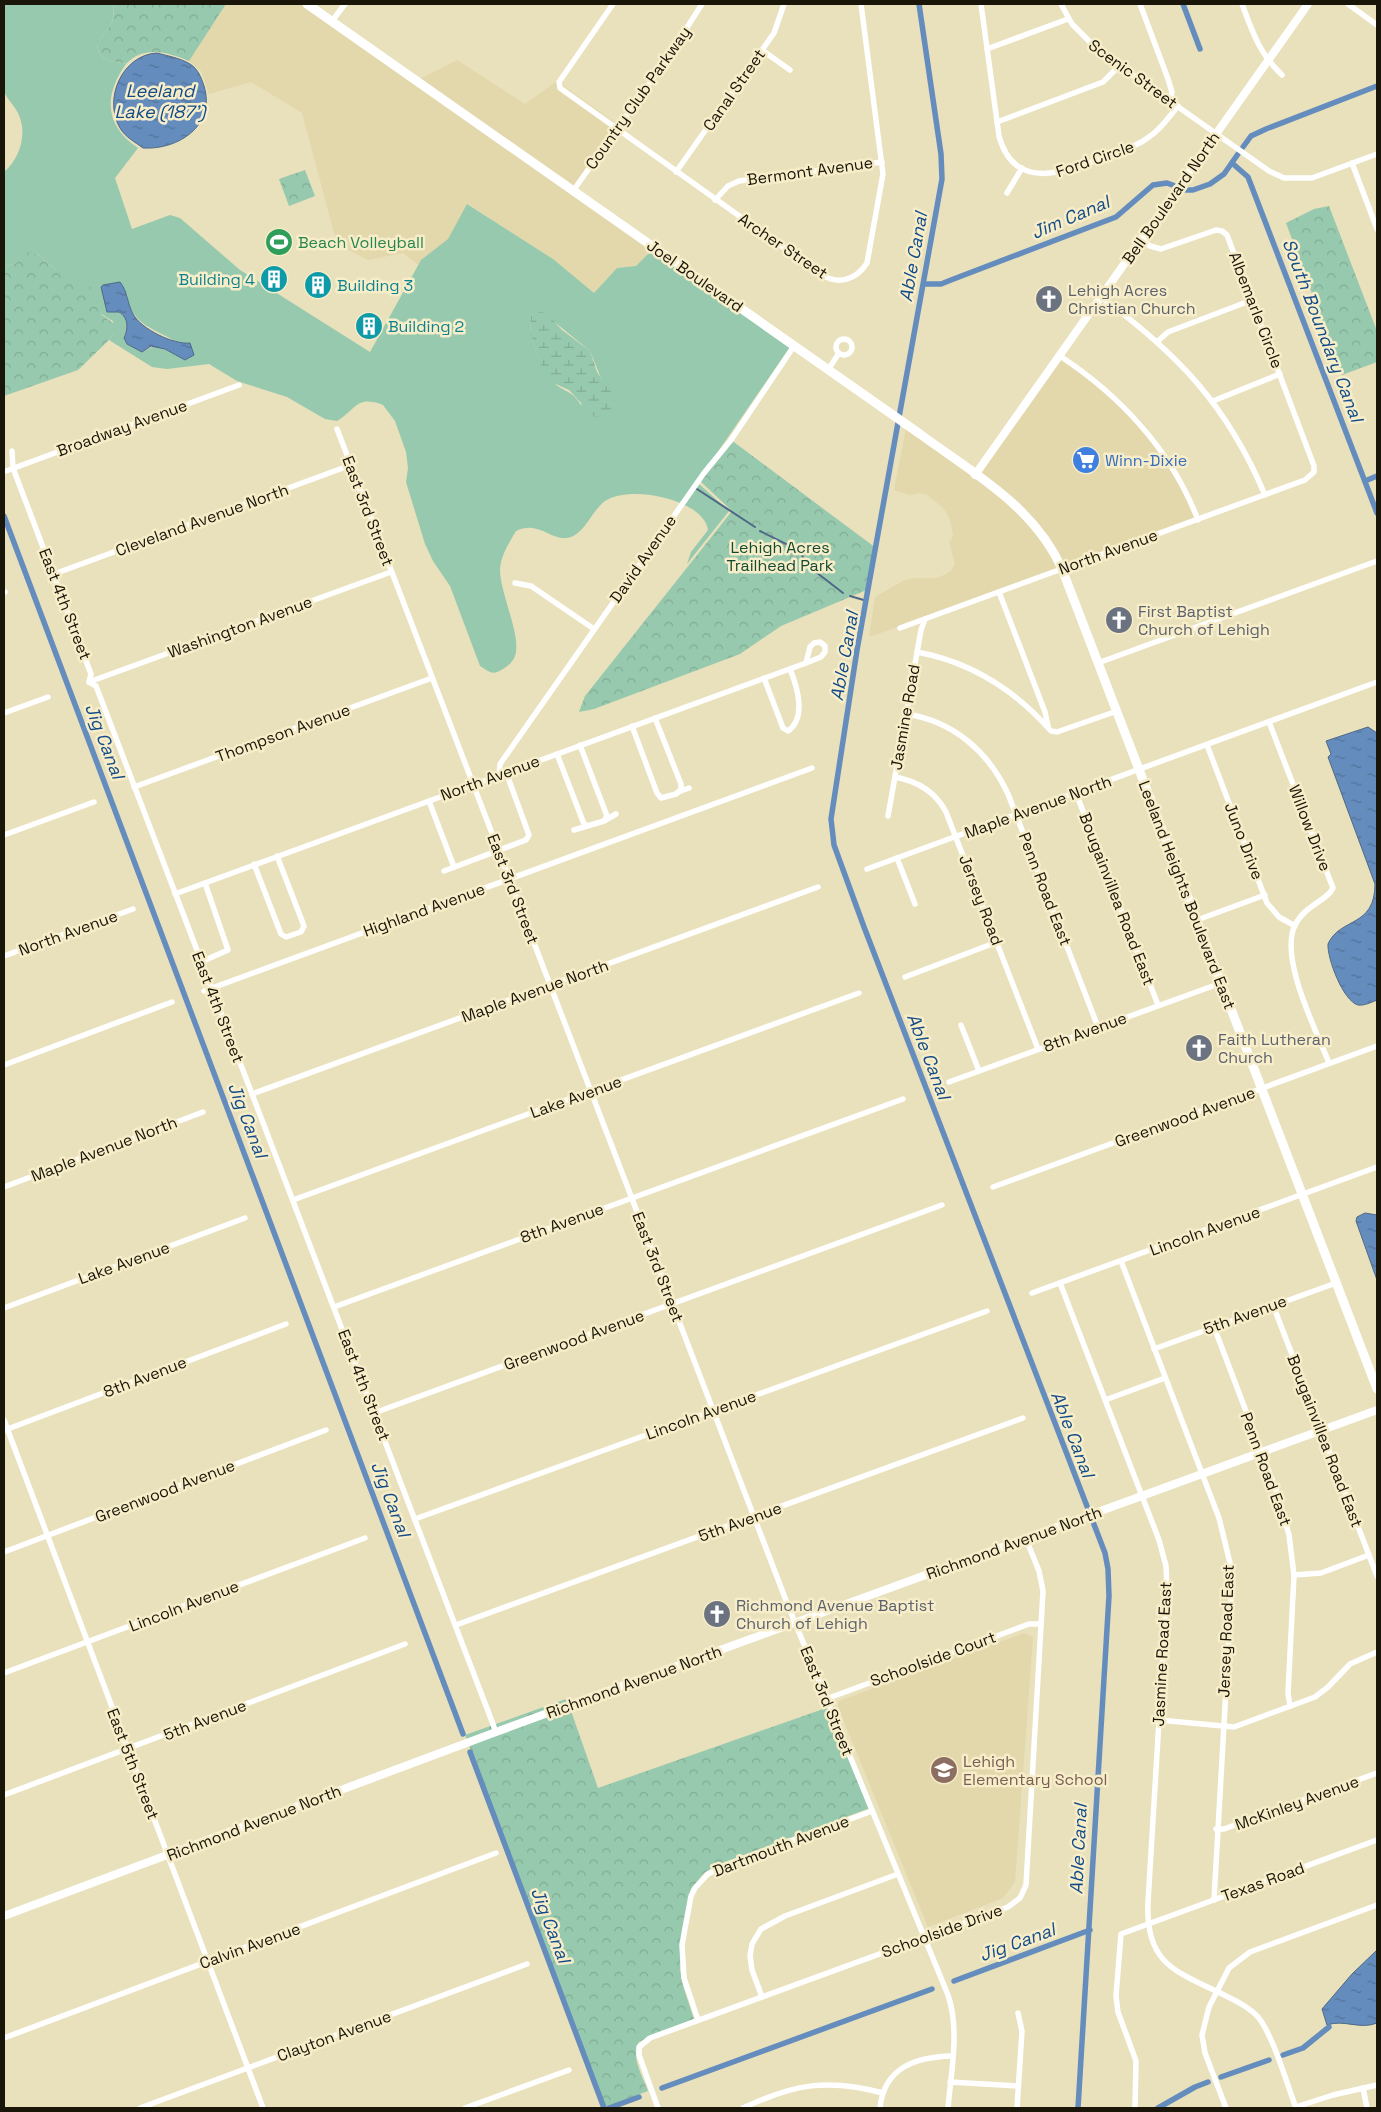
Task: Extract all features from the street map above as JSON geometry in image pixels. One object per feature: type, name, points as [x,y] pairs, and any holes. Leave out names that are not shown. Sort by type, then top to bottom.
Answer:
[{"type":"main road","name":"Joel Boulevard","points":[[307,4],[909,426],[1011,500],[1035,524],[1052,549],[1062,569]]},
{"type":"main road","name":"Leeland Heights Boulevard East","points":[[1062,569],[1377,1389]]},
{"type":"street","points":[[332,22],[345,4]]},
{"type":"street","name":"Archer Street","points":[[614,4],[559,82],[560,88],[616,130],[822,275],[834,280],[847,280],[863,269],[868,257],[883,181],[861,4]]},
{"type":"street","name":"Country Club Parkway","points":[[573,190],[702,4]]},
{"type":"street","name":"Canal Street","points":[[676,172],[777,27],[784,4]]},
{"type":"street","name":"Ford Circle","points":[[981,4],[1001,142],[1006,153],[1022,168],[1043,175],[1059,174],[1133,146],[1158,131],[1178,106]]},
{"type":"street","name":"Scenic Street","points":[[1061,4],[1068,18],[1089,43],[1269,171],[1284,178],[1312,178],[1377,154]]},
{"type":"street","points":[[1140,4],[1168,79],[1172,92],[1170,101]]},
{"type":"street","points":[[1242,4],[1267,61],[1282,75]]},
{"type":"street","name":"Bell Boulevard North","points":[[976,475],[1308,4]]},
{"type":"street","points":[[1348,4],[1377,25]]},
{"type":"street","points":[[987,49],[1068,18]]},
{"type":"street","points":[[762,50],[790,70]]},
{"type":"street","points":[[997,122],[1103,82],[1120,65]]},
{"type":"street","name":"Bermont Avenue","points":[[715,200],[728,186],[739,181],[882,162]]},
{"type":"street","points":[[1352,163],[1377,229]]},
{"type":"street","points":[[1007,193],[1022,168]]},
{"type":"street","name":"Albemarle Circle","points":[[1142,240],[1151,247],[1161,249],[1211,232],[1222,231],[1227,235],[1314,466],[1314,472]]},
{"type":"street","points":[[1101,298],[1158,341],[1180,362],[1213,401],[1234,433],[1265,495]]},
{"type":"street","points":[[1158,341],[1168,332],[1252,300]]},
{"type":"street","name":"David Avenue","points":[[499,775],[500,764],[704,473],[731,440],[794,346]]},
{"type":"street","points":[[828,370],[839,353]]},
{"type":"street","points":[[1060,356],[1102,386],[1137,420],[1173,468],[1198,520]]},
{"type":"street","points":[[1213,401],[1280,374]]},
{"type":"street","name":"Broadway Avenue","points":[[6,471],[240,385]]},
{"type":"street","name":"East 3rd Street","points":[[337,429],[795,1623],[953,2012],[948,2108]]},
{"type":"street","name":"East 4th Street","points":[[12,451],[14,468],[91,674],[89,682],[96,686],[496,1732]]},
{"type":"street","name":"Cleveland Avenue North","points":[[54,574],[351,465]]},
{"type":"street","name":"North Avenue","points":[[900,628],[1305,480],[1314,472]]},
{"type":"street","points":[[1098,663],[1377,561]]},
{"type":"street","name":"Washington Avenue","points":[[89,682],[391,572]]},
{"type":"street","points":[[515,583],[531,586],[594,629]]},
{"type":"street","points":[[999,592],[1045,712],[1048,726]]},
{"type":"street","name":"Jasmine Road","points":[[888,816],[917,652],[925,619]]},
{"type":"street","points":[[917,652],[950,659],[989,678],[1010,693],[1048,726],[1051,731],[1057,732],[1116,711]]},
{"type":"street","name":"North Avenue","points":[[175,894],[806,663]]},
{"type":"street","points":[[764,678],[783,728],[788,732],[796,722],[800,696],[790,669]]},
{"type":"street","name":"Thompson Avenue","points":[[134,787],[432,678]]},
{"type":"street","name":"Maple Avenue North","points":[[867,869],[1377,682]]},
{"type":"street","points":[[4,713],[48,697]]},
{"type":"street","name":"Penn Road East","points":[[906,714],[941,724],[976,746],[999,775],[1016,814],[1098,1027]]},
{"type":"street","points":[[655,718],[681,784],[678,792]]},
{"type":"street","name":"Willow Drive","points":[[1269,722],[1333,888],[1330,894],[1308,908],[1295,926],[1290,943],[1292,963],[1329,1064]]},
{"type":"street","points":[[632,726],[657,793],[661,798],[667,798],[689,788]]},
{"type":"street","points":[[580,745],[607,816],[605,819]]},
{"type":"street","name":"Juno Drive","points":[[1207,745],[1264,895],[1274,914],[1295,926]]},
{"type":"street","points":[[557,754],[584,824],[587,825]]},
{"type":"street","name":"Highland Avenue","points":[[204,991],[812,768]]},
{"type":"street","points":[[444,871],[526,840],[529,834],[506,772]]},
{"type":"street","name":"Jersey Road","points":[[895,777],[918,784],[934,794],[946,812],[1038,1049]]},
{"type":"street","name":"Bougainvillea Road East","points":[[1076,792],[1158,1005]]},
{"type":"street","points":[[429,801],[454,867]]},
{"type":"street","points":[[4,835],[94,802]]},
{"type":"street","points":[[574,830],[589,826],[616,814]]},
{"type":"street","points":[[254,864],[280,934],[286,937],[301,932],[304,926],[277,856]]},
{"type":"street","points":[[897,858],[915,904]]},
{"type":"street","points":[[201,962],[228,950],[205,883]]},
{"type":"street","name":"Maple Avenue North","points":[[252,1094],[818,887]]},
{"type":"street","points":[[1197,920],[1264,895]]},
{"type":"street","name":"North Avenue","points":[[4,956],[133,909]]},
{"type":"street","points":[[906,977],[997,942]]},
{"type":"street","name":"8th Avenue","points":[[949,1082],[1221,983]]},
{"type":"street","name":"Lake Avenue","points":[[293,1200],[859,993]]},
{"type":"street","points":[[4,1065],[172,1002]]},
{"type":"street","points":[[961,1025],[979,1071]]},
{"type":"street","name":"Greenwood Avenue","points":[[993,1186],[1377,1046]]},
{"type":"street","name":"8th Avenue","points":[[334,1307],[903,1099]]},
{"type":"street","name":"Maple Avenue North","points":[[4,1187],[203,1112]]},
{"type":"street","name":"Lincoln Avenue","points":[[1032,1293],[1377,1167]]},
{"type":"street","name":"Greenwood Avenue","points":[[374,1413],[942,1205]]},
{"type":"street","name":"Lake Avenue","points":[[4,1308],[245,1218]]},
{"type":"street","name":"Jersey Road East","points":[[1121,1261],[1220,1518],[1230,1563],[1231,1601],[1216,1829],[1214,1900]]},
{"type":"street","name":"Jasmine Road East","points":[[1060,1283],[1163,1553],[1167,1578],[1148,1902],[1154,1945],[1166,1964],[1185,1978],[1216,1991],[1248,2008],[1261,2021],[1296,2108]]},
{"type":"street","name":"5th Avenue","points":[[1154,1349],[1336,1283]]},
{"type":"street","name":"Bougainvillea Road East","points":[[1273,1305],[1377,1576]]},
{"type":"street","name":"Lincoln Avenue","points":[[416,1519],[987,1311]]},
{"type":"street","name":"8th Avenue","points":[[5,1430],[286,1324]]},
{"type":"street","name":"Penn Road East","points":[[1214,1327],[1262,1452],[1288,1527],[1294,1575],[1288,1693],[1290,1706]]},
{"type":"street","points":[[1105,1400],[1165,1378]]},
{"type":"street","name":"Richmond Avenue North","points":[[4,1916],[496,1732],[1377,1410]]},
{"type":"street","name":"5th Avenue","points":[[456,1625],[1023,1418]]},
{"type":"street","name":"East 5th Street","points":[[4,1420],[5,1430],[47,1536],[263,2108]]},
{"type":"street","name":"Greenwood Avenue","points":[[4,1552],[326,1430]]},
{"type":"street","name":"Lincoln Avenue","points":[[4,1673],[365,1538]]},
{"type":"street","name":"Schoolside Drive","points":[[658,2108],[641,2065],[639,2047],[650,2038],[1008,1907],[1015,1903],[1024,1891],[1042,1584],[1026,1538]]},
{"type":"street","points":[[1294,1575],[1328,1571],[1369,1555]]},
{"type":"street","name":"Schoolside Court","points":[[826,1699],[1029,1624],[1041,1624]]},
{"type":"street","name":"5th Avenue","points":[[4,1795],[405,1644]]},
{"type":"street","points":[[1159,1720],[1222,1725],[1228,1728],[1315,1696],[1328,1687],[1350,1664],[1377,1652]]},
{"type":"street","name":"McKinley Avenue","points":[[1216,1829],[1224,1829],[1377,1773]]},
{"type":"street","name":"Dartmouth Avenue","points":[[698,2020],[682,1970],[682,1945],[687,1916],[695,1888],[700,1880],[715,1869],[872,1811]]},
{"type":"street","name":"Texas Road","points":[[1135,2108],[1136,2061],[1117,2004],[1121,1934],[1377,1840]]},
{"type":"street","name":"Calvin Avenue","points":[[4,2038],[496,1853]]},
{"type":"street","points":[[762,1997],[752,1970],[750,1956],[752,1944],[761,1929],[780,1918],[898,1874]]},
{"type":"street","points":[[1226,2108],[1205,2053],[1203,2041],[1205,2020],[1216,1991],[1229,1968],[1244,1955],[1377,1905]]},
{"type":"street","name":"Clayton Avenue","points":[[140,2108],[527,1964]]},
{"type":"street","points":[[1017,2108],[1022,2031],[1018,2013]]},
{"type":"street","points":[[880,2108],[883,2093],[895,2074],[911,2062],[924,2058],[952,2056]]},
{"type":"street","points":[[465,2108],[569,2070]]},
{"type":"street","points":[[950,2082],[1018,2086]]},
{"type":"street","points":[[743,2108],[813,2085],[847,2084],[883,2093]]},
{"type":"street","points":[[1296,2108],[1333,2095],[1377,2084]]},
{"type":"street","points":[[1363,2088],[1367,2108]]},
{"type":"shaded area","points":[[226,4],[302,4],[652,250],[636,266],[617,268],[594,293],[553,259],[468,204],[448,239],[421,260],[418,265],[403,253],[368,260],[337,244],[302,113],[251,82],[209,94],[201,71],[189,61]]},
{"type":"shaded area","points":[[457,60],[525,104],[557,81],[618,125],[575,188],[420,79]]},
{"type":"shaded area","points":[[1064,356],[1122,401],[1145,425],[1164,452],[1199,516],[1065,568],[1055,547],[1038,523],[1013,498],[980,474]]},
{"type":"shaded area","points":[[906,428],[1002,497],[1033,526],[1059,570],[869,637],[875,597],[903,581],[913,578],[937,578],[952,570],[955,563],[949,542],[953,536],[952,528],[949,517],[943,508],[927,495],[920,493],[909,495],[894,490]]},
{"type":"shaded area","name":"Lehigh Elementary School","points":[[1024,1633],[1033,1637],[1015,1882],[1003,1898],[928,1927],[838,1707],[839,1701]]},
{"type":"green space","points":[[4,4],[113,4],[114,10],[111,25],[97,41],[99,52],[102,56],[109,60],[126,64],[114,88],[111,110],[119,130],[138,148],[115,178],[132,229],[170,215],[180,218],[240,270],[370,352],[421,260],[448,239],[467,204],[553,259],[594,293],[617,268],[636,266],[652,250],[790,347],[697,482],[729,511],[687,564],[691,552],[708,530],[703,519],[694,510],[664,498],[631,494],[616,496],[600,505],[578,533],[567,538],[561,538],[531,528],[516,531],[503,555],[500,571],[503,591],[515,634],[516,654],[506,667],[496,672],[491,672],[480,666],[450,586],[433,561],[425,544],[406,482],[408,468],[406,452],[395,421],[383,405],[374,402],[362,403],[337,421],[325,419],[287,397],[237,381],[209,364],[167,369],[152,367],[109,340],[114,333],[113,321],[105,316],[97,307],[95,293],[56,270],[39,255],[29,253],[16,263],[4,267],[4,172],[14,160],[21,145],[22,129],[18,113],[4,90],[2,58]],"holes":[[[127,293],[129,304],[139,320],[181,345],[190,358],[185,360],[165,349],[154,346],[142,352],[127,344],[124,338],[127,326],[125,317],[117,311]],[[532,314],[557,324],[590,351],[603,383],[581,405],[571,394],[554,383],[544,370],[532,340],[530,321]]]},
{"type":"green space","points":[[113,4],[226,4],[189,61],[164,53],[148,52],[140,54],[126,64],[105,58],[98,48],[97,41],[111,25],[114,10]]},
{"type":"green space","points":[[305,170],[315,196],[289,206],[279,179]]},
{"type":"green space","points":[[1329,206],[1377,331],[1377,362],[1342,375],[1286,223],[1314,209]]},
{"type":"green space","points":[[29,252],[39,255],[56,270],[88,284],[95,293],[95,301],[102,315],[116,325],[117,329],[109,340],[78,370],[4,396],[4,267],[16,263]]},
{"type":"green space","points":[[532,313],[546,313],[562,330],[590,351],[597,372],[612,393],[615,404],[613,413],[606,417],[594,417],[569,390],[549,381],[538,357],[530,328]]},
{"type":"green space","name":"Lehigh Acres Trailhead Park","points":[[731,440],[876,548],[869,589],[781,626],[740,654],[594,709],[579,712],[585,696],[732,511],[699,480]]},
{"type":"green space","points":[[566,1699],[568,1703],[467,1740],[465,1735]]},
{"type":"green space","points":[[829,1707],[870,1808],[722,1863],[704,1873],[691,1889],[682,1930],[680,1970],[683,1986],[694,2019],[639,2042],[636,2054],[637,2060],[648,2091],[602,2108],[469,1745],[570,1708],[598,1788]]},
{"type":"water","name":"Leeland Lake (187')","points":[[157,53],[174,57],[193,66],[204,86],[205,112],[192,132],[181,140],[156,148],[143,148],[127,137],[120,128],[115,117],[115,92],[125,70],[134,61]]},
{"type":"water","points":[[120,282],[137,320],[167,339],[190,343],[194,355],[185,360],[165,349],[151,346],[142,352],[127,344],[124,338],[127,327],[125,317],[119,312],[107,312],[101,287]]},
{"type":"water","points":[[1368,727],[1377,733],[1377,1000],[1368,1004],[1358,1005],[1347,996],[1337,978],[1330,959],[1328,944],[1333,935],[1363,915],[1369,908],[1375,884],[1328,757],[1331,754],[1326,741]]},
{"type":"water","points":[[1365,1213],[1377,1215],[1377,1280],[1356,1221],[1357,1217]]},
{"type":"water","points":[[1377,1950],[1377,2023],[1364,2025],[1333,2023],[1327,2025],[1322,2009],[1352,1974]]},
{"type":"waterway","name":"Able Canal","points":[[919,4],[941,154],[942,179],[857,650],[831,819],[834,845],[864,927],[1105,1553],[1108,1569],[1109,1596],[1078,2108]]},
{"type":"waterway","name":"South Boundary Canal","points":[[1183,4],[1200,49]]},
{"type":"waterway","points":[[1243,147],[1251,136],[1266,129],[1377,86]]},
{"type":"waterway","name":"Jim Canal","points":[[924,284],[941,284],[1116,217],[1153,185],[1167,183],[1186,190],[1193,190],[1210,184],[1224,174],[1238,154]]},
{"type":"waterway","name":"South Boundary Canal","points":[[1232,163],[1248,177],[1377,513]]},
{"type":"waterway","points":[[1365,481],[1377,476]]},
{"type":"waterway","points":[[697,489],[755,527]]},
{"type":"waterway","name":"Jig Canal","points":[[4,516],[463,1734]]},
{"type":"waterway","points":[[760,531],[800,551],[805,562]]},
{"type":"waterway","points":[[812,569],[843,593]]},
{"type":"waterway","points":[[850,596],[867,601]]},
{"type":"waterway","name":"Jig Canal","points":[[470,1752],[604,2108]]},
{"type":"waterway","name":"Jig Canal","points":[[954,1981],[1090,1930]]},
{"type":"waterway","name":"Jig Canal","points":[[662,2088],[932,1989]]},
{"type":"waterway","points":[[1283,2055],[1303,2048],[1329,2027]]},
{"type":"waterway","points":[[1221,2077],[1269,2060]]},
{"type":"waterway","points":[[1158,2108],[1195,2087],[1208,2082]]},
{"type":"waterway","name":"Jig Canal","points":[[609,2108],[639,2097]]},
{"type":"place","name":"Beach Volleyball","points":[[279,242]]},
{"type":"place","name":"Building 4","points":[[274,279]]},
{"type":"place","name":"Building 3","points":[[318,285]]},
{"type":"place","name":"Lehigh Acres Christian Church","points":[[1049,299]]},
{"type":"place","name":"Building 2","points":[[369,326]]},
{"type":"place","name":"Winn-Dixie","points":[[1086,460]]},
{"type":"place","name":"First Baptist Church of Lehigh","points":[[1119,620]]},
{"type":"place","name":"Faith Lutheran Church","points":[[1199,1048]]},
{"type":"place","name":"Richmond Avenue Baptist Church of Lehigh","points":[[717,1614]]},
{"type":"place","name":"Lehigh Elementary School","points":[[944,1770]]}]
